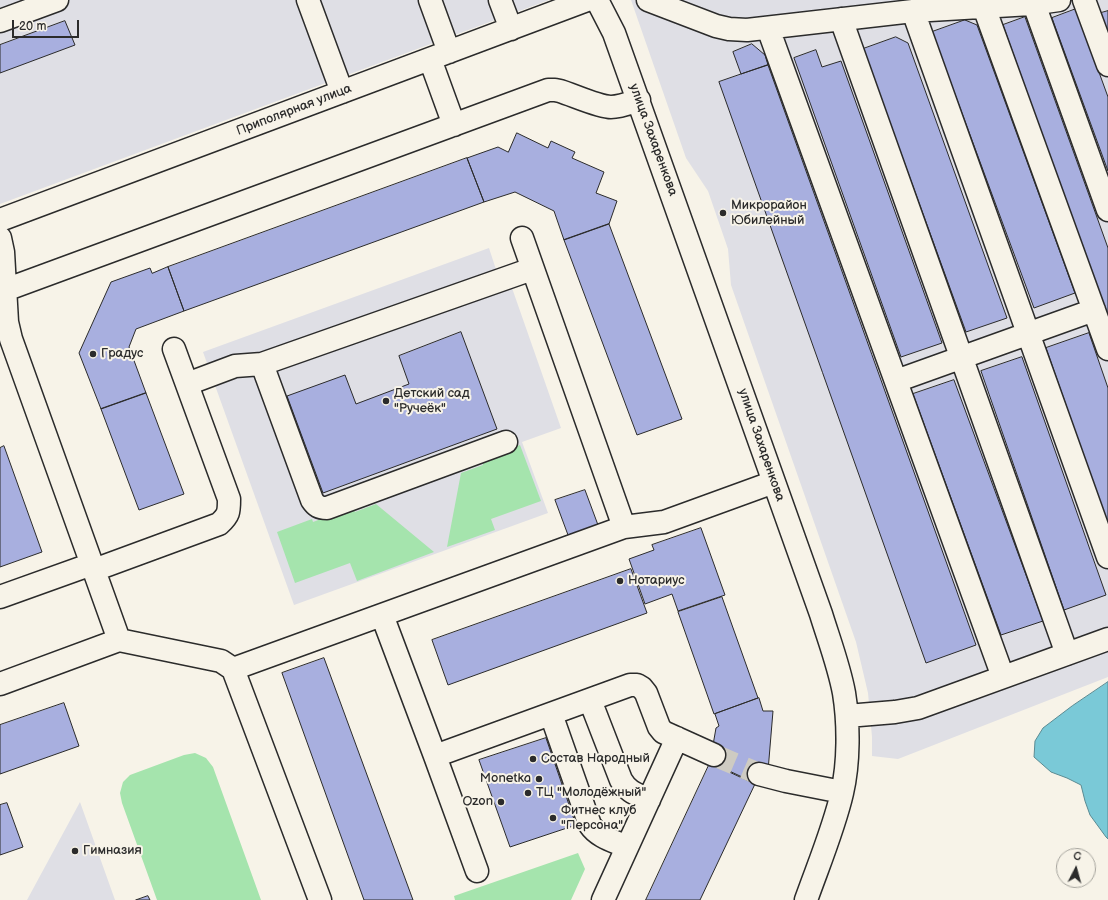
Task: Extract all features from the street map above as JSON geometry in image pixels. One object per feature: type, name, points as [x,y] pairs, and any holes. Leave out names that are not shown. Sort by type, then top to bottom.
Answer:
[{"type":"street","points":[[0,21],[57,0]]},
{"type":"street","points":[[308,0],[342,92]]},
{"type":"street","points":[[430,0],[439,55],[454,125]]},
{"type":"street","points":[[500,0],[511,29]]},
{"type":"street","name":"Приполярная улица","points":[[0,220],[587,0]]},
{"type":"street","name":"улица Захаренкова","points":[[597,0],[614,34],[638,100],[834,653],[844,693],[847,716],[846,764],[842,792],[829,836],[806,900]]},
{"type":"street","points":[[648,0],[716,26],[729,29],[747,30],[913,11],[1034,4],[1059,0]]},
{"type":"street","points":[[1084,0],[1108,65]]},
{"type":"street","points":[[1034,4],[1108,210]]},
{"type":"street","points":[[984,6],[1108,349]]},
{"type":"street","points":[[913,11],[1108,557]]},
{"type":"street","points":[[841,19],[1067,654]]},
{"type":"street","points":[[768,28],[1003,677]]},
{"type":"street","points":[[2,292],[548,90],[560,91],[603,106],[611,107],[638,100]]},
{"type":"street","points":[[0,238],[3,252],[2,292],[11,339],[118,640]]},
{"type":"street","points":[[522,238],[624,527]]},
{"type":"street","points":[[187,384],[235,366],[262,364],[532,269]]},
{"type":"street","points":[[896,381],[1094,310]]},
{"type":"street","points":[[0,597],[220,524],[226,518],[229,511],[230,499],[174,349]]},
{"type":"street","points":[[262,364],[312,500],[321,508],[327,508],[506,442]]},
{"type":"street","points":[[233,669],[624,527],[664,522],[774,482]]},
{"type":"street","points":[[382,615],[477,871]]},
{"type":"street","points":[[847,716],[907,711],[1108,639]]},
{"type":"street","points":[[0,683],[118,640],[221,661],[233,669],[320,900]]},
{"type":"street","points":[[435,756],[630,685],[637,685],[646,693],[659,727],[663,732],[714,755]]},
{"type":"street","points":[[590,700],[625,787],[630,792],[649,800]]},
{"type":"street","points":[[551,714],[590,825],[598,834],[627,847]]},
{"type":"street","points":[[603,900],[677,738]]},
{"type":"street","points":[[759,774],[842,792]]},
{"type":"shaded area","points":[[0,0],[549,0],[0,204]]},
{"type":"shaded area","points":[[631,0],[1108,0],[1108,677],[898,759],[872,756],[872,737],[868,693],[856,642],[731,285],[728,249],[708,191],[686,158]]},
{"type":"shaded area","name":"Детский сад \"Ручеёк\"","points":[[489,248],[503,291],[512,288],[561,428],[522,442],[548,513],[294,605],[203,352]]},
{"type":"shaded area","name":"Гимназия","points":[[80,802],[115,900],[27,900]]},
{"type":"green space","points":[[520,445],[541,501],[491,519],[495,530],[447,547],[461,473],[483,465],[481,459]]},
{"type":"green space","points":[[376,504],[434,552],[357,581],[350,563],[295,583],[277,532],[312,519],[313,522],[353,507],[355,512]]},
{"type":"green space","points":[[195,753],[206,758],[213,767],[261,900],[157,900],[122,803],[120,793],[123,782],[130,775],[184,755]]},
{"type":"green space","points":[[578,853],[585,869],[571,900],[455,900],[454,896]]},
{"type":"water","points":[[1108,682],[1108,839],[1090,815],[1081,785],[1051,772],[1034,757],[1035,741],[1043,728],[1072,706]]},
{"type":"building","points":[[1076,9],[1108,97],[1108,171],[1052,18]]},
{"type":"building","points":[[1108,11],[1108,33],[1101,13]]},
{"type":"building","points":[[1025,17],[1108,248],[1108,319],[1003,25]]},
{"type":"building","points":[[965,20],[977,25],[1075,293],[1034,308],[932,32]]},
{"type":"building","points":[[65,21],[75,45],[0,73],[0,45]]},
{"type":"building","points":[[896,37],[908,43],[1007,318],[966,332],[863,49]]},
{"type":"building","points":[[752,44],[765,55],[768,65],[741,74],[733,52]]},
{"type":"building","points":[[816,50],[822,67],[841,61],[942,343],[901,357],[794,58]]},
{"type":"building","points":[[768,65],[976,645],[926,663],[719,82]]},
{"type":"building","points":[[517,133],[548,148],[551,141],[575,152],[572,158],[604,172],[596,193],[617,201],[609,224],[564,240],[554,211],[515,192],[484,202],[467,158],[498,147],[508,152]]},
{"type":"building","points":[[467,158],[484,202],[184,311],[168,267]]},
{"type":"building","points":[[609,224],[682,419],[637,435],[564,240]]},
{"type":"building","points":[[168,267],[184,311],[136,329],[129,347],[146,393],[101,409],[79,353],[111,282],[150,268],[152,273]]},
{"type":"building","points":[[461,332],[497,429],[323,493],[287,396],[345,375],[356,404],[409,384],[399,356]]},
{"type":"building","points":[[1089,333],[1108,388],[1108,525],[1046,348]]},
{"type":"building","points":[[1022,357],[1106,595],[1064,610],[981,371]]},
{"type":"building","points":[[954,380],[1043,621],[1001,635],[913,394]]},
{"type":"building","points":[[146,393],[184,494],[139,510],[101,409]]},
{"type":"building","points":[[4,446],[42,552],[0,567],[0,448]]},
{"type":"building","points":[[585,490],[598,525],[568,535],[555,500]]},
{"type":"building","points":[[701,528],[725,595],[678,611],[672,594],[645,604],[629,559],[654,550],[652,545]]},
{"type":"building","points":[[631,569],[647,613],[448,685],[432,640]]},
{"type":"building","points":[[722,597],[758,698],[714,714],[678,612]]},
{"type":"building","points":[[324,658],[413,900],[364,900],[282,673]]},
{"type":"building","points":[[759,698],[763,711],[773,711],[768,771],[755,783],[710,762],[716,728],[719,726],[715,714]]},
{"type":"building","points":[[64,703],[79,746],[0,774],[0,725]]},
{"type":"building","name":"ТЦ \"Молодёжный\"","points":[[546,738],[576,825],[510,847],[479,760]]},
{"type":"building","points":[[710,763],[755,784],[700,900],[646,900]]},
{"type":"building","points":[[7,803],[23,847],[0,855],[0,805]]},
{"type":"building","points":[[148,896],[150,900],[136,900]]},
{"type":"tunnel","points":[[714,755],[759,774]]},
{"type":"place","name":"Микрорайон Юбилейный","points":[[723,213]]},
{"type":"place","name":"Градус","points":[[93,354]]},
{"type":"place","name":"Детский сад \"Ручеёк\"","points":[[386,401]]},
{"type":"place","name":"Нотариус","points":[[620,581]]},
{"type":"place","name":"Состав Народный","points":[[533,759]]},
{"type":"place","name":"Monetka","points":[[539,779]]},
{"type":"place","name":"ТЦ \"Молодёжный\"","points":[[528,793]]},
{"type":"place","name":"Ozon","points":[[501,802]]},
{"type":"place","name":"Фитнес клуб \"Персона\"","points":[[553,818]]},
{"type":"place","name":"Гимназия","points":[[75,851]]}]
